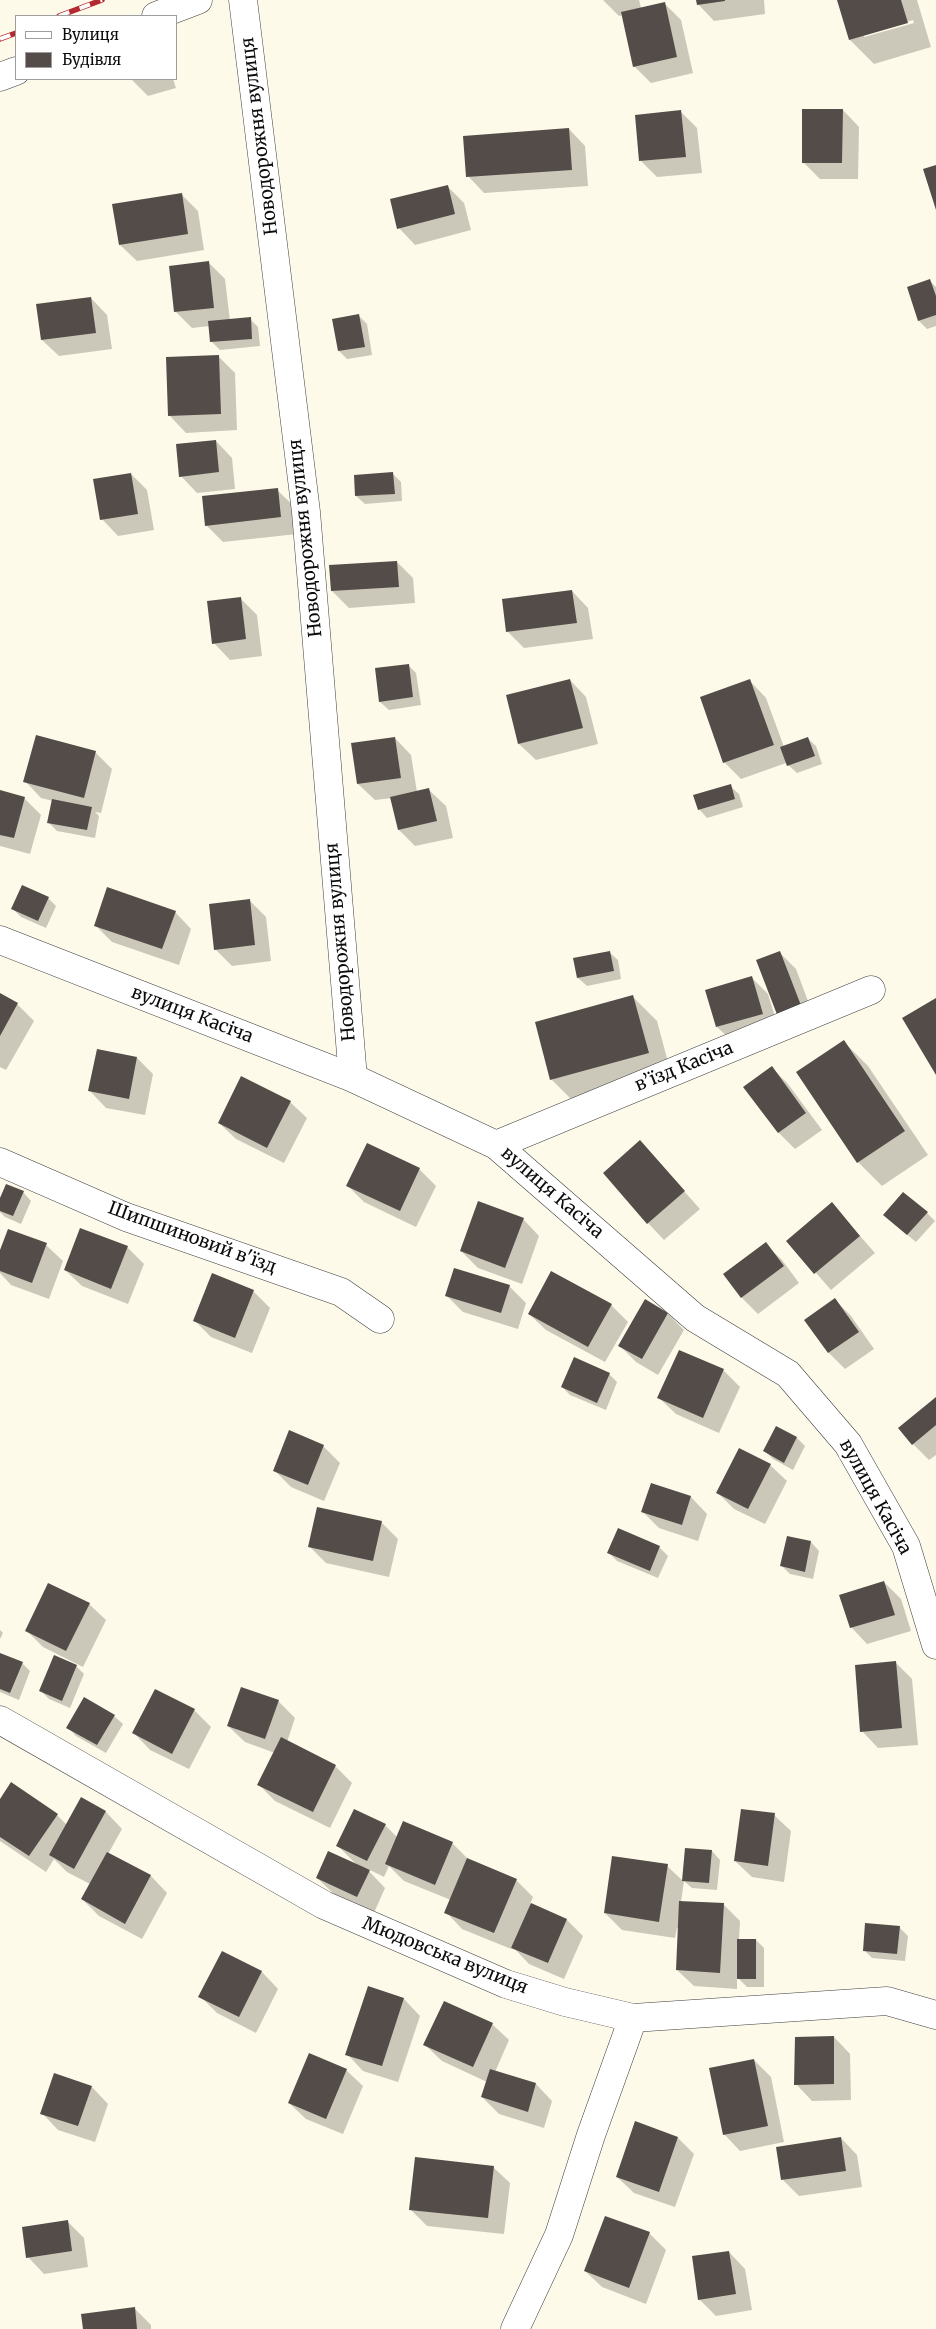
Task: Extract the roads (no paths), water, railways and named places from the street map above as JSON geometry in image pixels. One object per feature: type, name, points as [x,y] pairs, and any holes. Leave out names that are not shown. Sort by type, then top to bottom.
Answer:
[{"type":"street","points":[[159,15],[198,0]]},
{"type":"street","name":"Новодорожня вулиця","points":[[243,0],[306,512],[352,1078]]},
{"type":"street","points":[[0,78],[15,71]]},
{"type":"street","name":"вулиця Касіча","points":[[0,940],[352,1078],[496,1145],[695,1318],[788,1374],[848,1444],[906,1546],[936,1645]]},
{"type":"street","name":"в’їзд Касіча","points":[[496,1145],[871,990]]},
{"type":"street","name":"Шипшиновий в'їзд","points":[[0,1162],[126,1217],[341,1292],[380,1319]]},
{"type":"street","name":"Мюдовська вулиця","points":[[0,1720],[324,1906],[506,1984],[565,2002],[633,2018],[886,2001],[936,2015]]},
{"type":"street","points":[[515,2329],[559,2235],[591,2134],[633,2018]]},
{"type":"railway","points":[[62,15],[102,0]]},
{"type":"railway","points":[[0,39],[15,33]]}]
